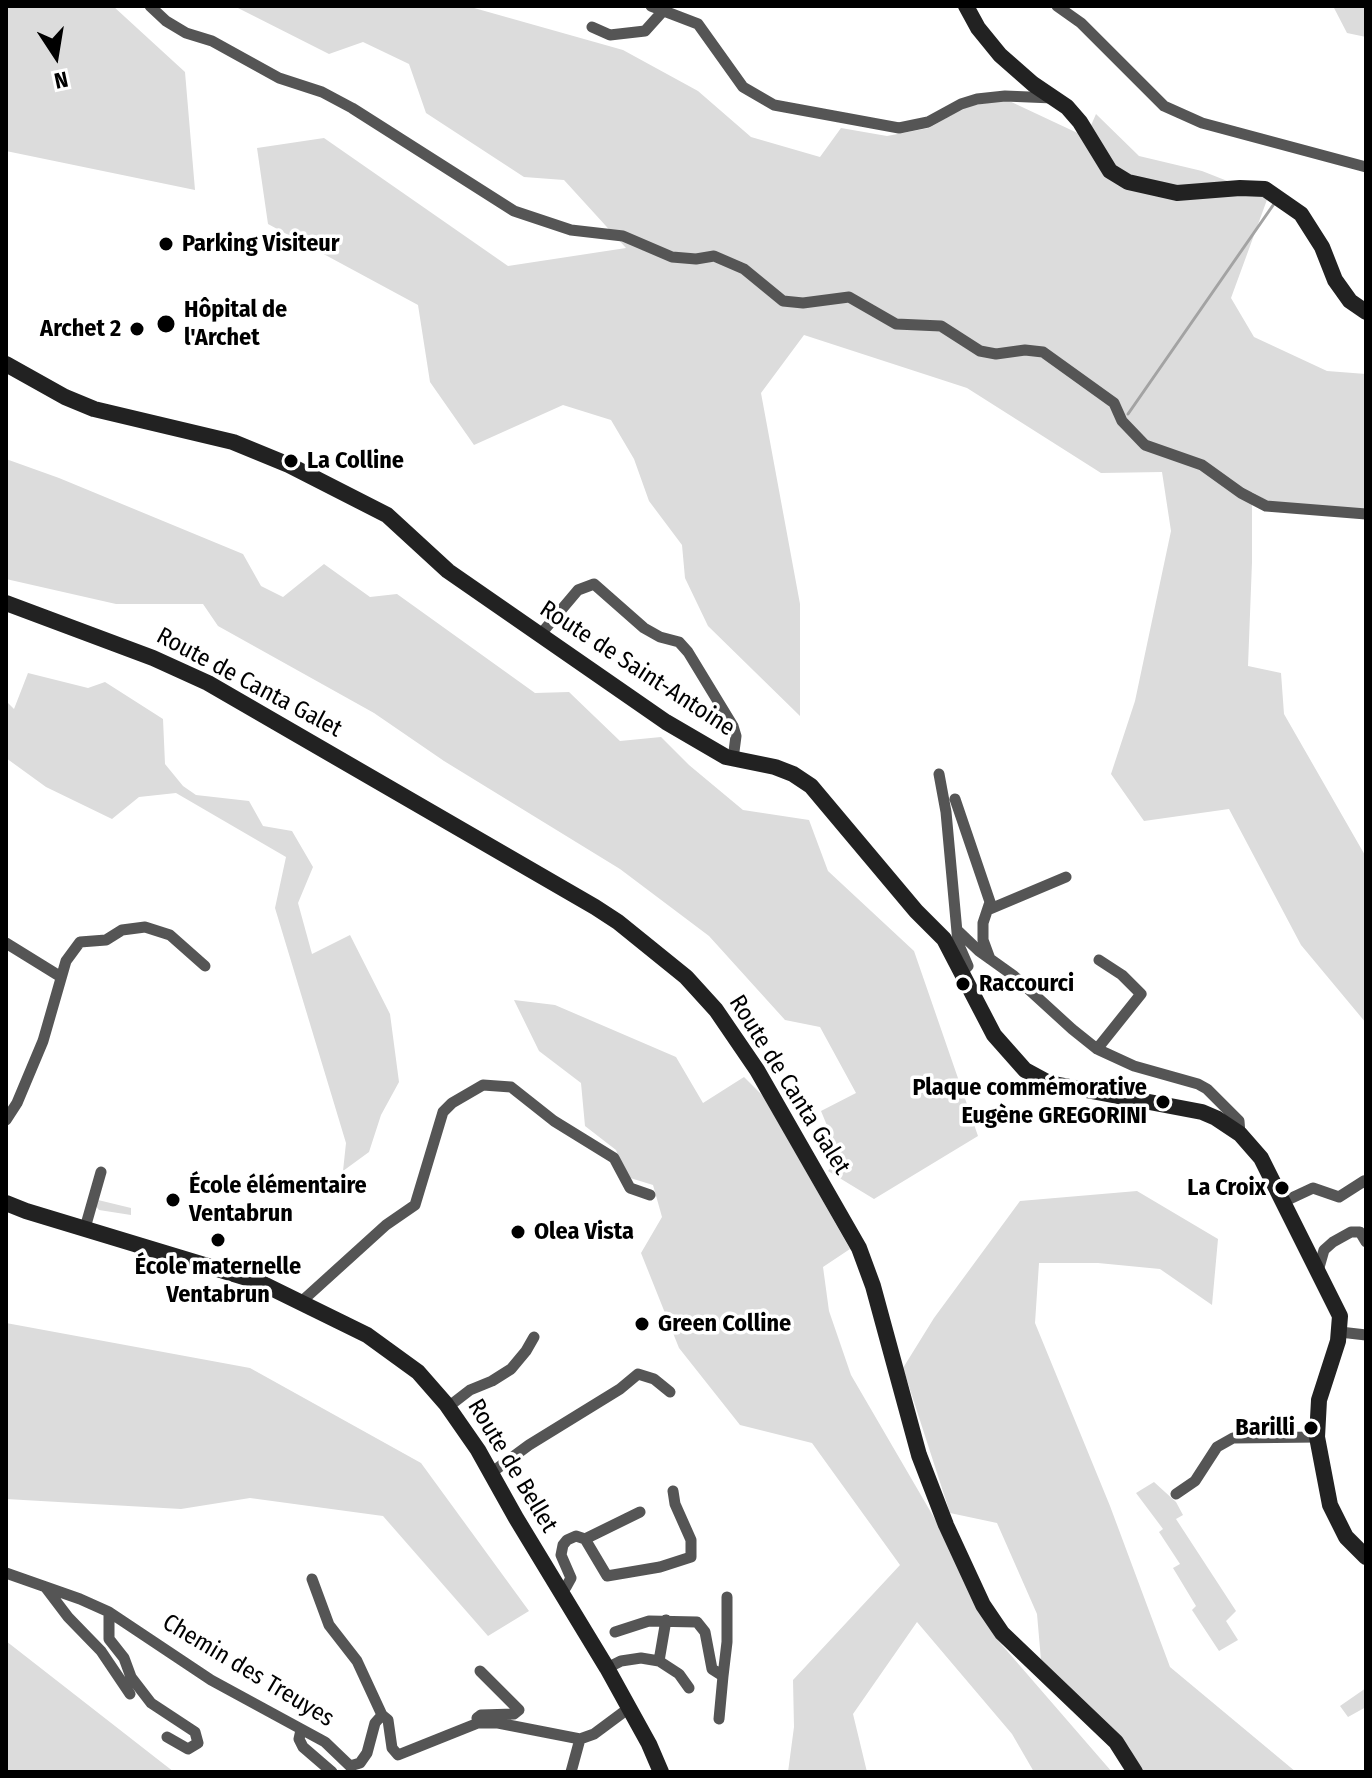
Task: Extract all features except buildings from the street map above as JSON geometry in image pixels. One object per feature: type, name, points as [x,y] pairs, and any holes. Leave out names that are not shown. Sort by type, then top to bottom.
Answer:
[{"type":"street","points":[[150,6],[166,21],[186,33],[212,41],[279,78],[322,92],[352,108],[514,211],[571,230],[623,236],[672,257],[696,259],[714,256],[744,269],[783,301],[803,303],[849,297],[896,324],[941,326],[980,351],[996,354],[1025,350],[1043,352],[1114,403],[1122,421],[1145,445],[1202,465],[1241,493],[1266,506],[1366,514]]},
{"type":"street","points":[[651,6],[698,24],[743,87],[750,94],[774,105],[899,128],[928,122],[977,99],[1005,96],[1053,98]]},
{"type":"street","points":[[966,6],[978,28],[1000,55],[1067,107],[1080,122],[1110,171],[1128,182],[1177,193],[1265,189],[1301,214],[1322,247],[1335,280],[1350,301],[1366,312]]},
{"type":"street","points":[[1057,6],[1081,23],[1164,106],[1202,123],[1366,167]]},
{"type":"street","points":[[592,27],[610,35],[645,31],[663,11]]},
{"type":"street","name":"Route de Saint-Antoine","points":[[6,354],[23,371]]},
{"type":"street","name":"Route de Saint-Antoine","points":[[6,364],[65,397],[94,409],[216,436],[281,461],[387,515],[448,571],[666,722],[718,753],[775,767],[803,780],[819,794],[916,911],[944,939],[1002,1047],[1025,1070],[1049,1083],[1202,1112],[1240,1134],[1261,1158],[1340,1316],[1340,1332]]},
{"type":"street","points":[[540,635],[578,590],[594,584],[599,587],[644,628],[660,637],[679,642],[688,652],[733,726],[736,736],[733,759]]},
{"type":"street","name":"Route de Canta Galet","points":[[6,603],[127,648],[208,683],[606,914],[686,977],[716,1010],[757,1070],[859,1248],[873,1286],[919,1455],[941,1513],[983,1605],[1002,1633],[1116,1742],[1135,1772]]},
{"type":"street","points":[[939,774],[946,812],[958,943],[968,966],[962,972]]},
{"type":"street","points":[[955,799],[990,902],[983,923],[983,940],[992,963]]},
{"type":"street","points":[[990,909],[1066,877]]},
{"type":"street","points":[[6,1120],[17,1103],[43,1041],[69,955],[80,942],[106,940],[122,930],[141,927],[170,935],[205,966]]},
{"type":"street","points":[[957,930],[992,963],[1014,976],[1097,1049],[1134,1066],[1207,1089],[1239,1121],[1240,1134]]},
{"type":"street","points":[[6,943],[61,977]]},
{"type":"street","points":[[1097,1049],[1141,994],[1122,975],[1099,960]]},
{"type":"street","points":[[301,1302],[386,1225],[415,1205],[443,1112],[452,1103],[483,1085],[511,1087],[554,1121],[614,1158],[630,1188],[650,1195]]},
{"type":"street","points":[[85,1228],[101,1172]]},
{"type":"street","points":[[1283,1202],[1313,1188],[1339,1197],[1364,1181],[1366,1183]]},
{"type":"street","name":"Route de Bellet","points":[[6,1203],[238,1275],[367,1335],[418,1372],[448,1407],[491,1473],[607,1668],[661,1772]]},
{"type":"street","points":[[1318,1271],[1324,1250],[1333,1242],[1351,1232],[1360,1232],[1366,1242]]},
{"type":"street","points":[[1366,1335],[1340,1332],[1319,1400],[1317,1437],[1330,1505],[1346,1537],[1366,1557]]},
{"type":"street","points":[[448,1407],[470,1390],[511,1369],[534,1337]]},
{"type":"street","points":[[491,1473],[638,1374],[654,1379],[670,1392]]},
{"type":"street","points":[[1176,1494],[1195,1481],[1217,1447],[1233,1438],[1317,1437]]},
{"type":"street","points":[[559,1591],[566,1587],[571,1578],[561,1555],[563,1545],[576,1536],[585,1539],[607,1576],[660,1567],[691,1557],[691,1540],[675,1504],[673,1491]]},
{"type":"street","points":[[585,1539],[640,1512]]},
{"type":"street","name":"Chemin des Treuyes","points":[[6,1573],[109,1612],[211,1680],[325,1742],[347,1764],[354,1766],[360,1763],[367,1753],[375,1723],[382,1715]]},
{"type":"street","points":[[312,1579],[329,1625],[357,1661],[382,1715],[388,1720],[392,1748],[398,1755],[478,1723],[498,1723],[580,1739],[594,1734],[629,1708]]},
{"type":"street","points":[[46,1587],[68,1617],[101,1651],[130,1694]]},
{"type":"street","points":[[719,1719],[727,1642],[727,1597]]},
{"type":"street","points":[[109,1612],[109,1639],[124,1658],[131,1677],[151,1703],[195,1732],[198,1743],[188,1749],[167,1737]]},
{"type":"street","points":[[659,1661],[666,1620]]},
{"type":"street","points":[[615,1632],[649,1621],[697,1622],[705,1632],[712,1669],[723,1676]]},
{"type":"street","points":[[607,1668],[621,1661],[641,1658],[659,1661],[679,1674],[689,1688]]},
{"type":"street","points":[[478,1723],[477,1718],[481,1715],[514,1714],[519,1710],[480,1671]]},
{"type":"street","points":[[301,1730],[299,1739],[303,1747],[332,1772]]},
{"type":"street","points":[[571,1772],[580,1739]]},
{"type":"shaded area","points":[[6,6],[113,6],[185,72],[195,190],[6,151]]},
{"type":"shaded area","points":[[234,6],[467,6],[623,50],[698,91],[751,137],[820,157],[841,128],[887,136],[929,128],[965,107],[1005,99],[1086,137],[1096,114],[1139,156],[1202,171],[1268,197],[1231,298],[1254,337],[1327,371],[1366,374],[1366,511],[1269,502],[1252,492],[1248,666],[1281,673],[1284,714],[1366,857],[1366,1023],[1301,945],[1229,809],[1144,821],[1111,774],[1135,701],[1171,531],[1162,472],[1101,473],[967,388],[804,335],[761,393],[800,604],[800,716],[708,626],[685,578],[682,545],[649,501],[634,459],[611,420],[563,405],[474,445],[430,382],[418,305],[268,224],[257,148],[324,138],[508,266],[626,248],[564,180],[524,177],[426,113],[409,64],[363,42],[329,54]]},
{"type":"shaded area","points":[[1333,6],[1366,6],[1366,37],[1347,33]]},
{"type":"shaded area","points":[[6,459],[243,554],[261,586],[283,597],[324,564],[370,597],[397,594],[535,693],[569,692],[620,741],[661,737],[743,810],[809,820],[828,871],[914,951],[978,1136],[874,1199],[828,1171],[840,1157],[821,1111],[856,1093],[820,1027],[785,1020],[709,936],[620,869],[444,761],[374,713],[218,626],[203,604],[116,604],[6,579]]},
{"type":"shaded area","points":[[28,673],[88,688],[105,682],[163,719],[165,764],[183,786],[196,795],[249,801],[263,826],[292,831],[313,867],[298,903],[312,954],[350,935],[390,1014],[399,1082],[381,1115],[369,1152],[343,1171],[346,1143],[275,908],[286,857],[176,793],[139,797],[112,819],[46,787],[6,758],[6,701],[14,709]]},
{"type":"shaded area","points":[[514,1000],[555,1005],[676,1057],[703,1103],[744,1077],[764,1097],[850,1249],[823,1267],[829,1311],[851,1375],[943,1533],[995,1637],[1112,1772],[1034,1772],[1012,1734],[917,1622],[853,1714],[867,1772],[788,1772],[794,1727],[793,1680],[900,1565],[812,1443],[740,1425],[679,1348],[641,1253],[662,1217],[653,1185],[627,1177],[616,1150],[585,1126],[581,1083],[539,1051]]},
{"type":"shaded area","points":[[1137,1191],[1218,1239],[1212,1305],[1160,1269],[1098,1263],[1039,1263],[1035,1323],[1110,1506],[1170,1667],[1296,1772],[1141,1772],[1129,1747],[1041,1660],[1037,1614],[997,1523],[950,1513],[903,1368],[934,1318],[1020,1201]]},
{"type":"shaded area","points":[[98,1200],[131,1208],[131,1215],[99,1210],[96,1206]]},
{"type":"shaded area","points":[[6,1323],[250,1368],[421,1463],[529,1611],[488,1636],[383,1516],[250,1498],[181,1509],[6,1499]]},
{"type":"shaded area","points":[[1154,1482],[1176,1502],[1183,1515],[1176,1519],[1236,1611],[1226,1621],[1238,1640],[1219,1651],[1192,1610],[1196,1606],[1173,1568],[1180,1564],[1159,1532],[1163,1529],[1136,1493]]},
{"type":"shaded area","points":[[6,1641],[156,1758],[174,1772],[6,1772]]},
{"type":"shaded area","points":[[1366,1688],[1366,1707],[1348,1717],[1340,1706]]},
{"type":"waterway","points":[[1128,414],[1276,201]]},
{"type":"place","name":"Parking Visiteur","points":[[166,244]]},
{"type":"place","name":"Hôpital de l'Archet","points":[[166,324]]},
{"type":"place","name":"Archet 2","points":[[137,329]]},
{"type":"place","name":"La Colline","points":[[291,461]]},
{"type":"place","name":"Raccourci","points":[[963,984]]},
{"type":"place","name":"Plaque commémorative Eugène GREGORINI","points":[[1163,1102]]},
{"type":"place","name":"La Croix","points":[[1282,1188]]},
{"type":"place","name":"École élémentaire Ventabrun","points":[[173,1200]]},
{"type":"place","name":"Olea Vista","points":[[518,1232]]},
{"type":"place","name":"École maternelle Ventabrun","points":[[218,1240]]},
{"type":"place","name":"Green Colline","points":[[642,1324]]},
{"type":"place","name":"Barilli","points":[[1311,1428]]}]
